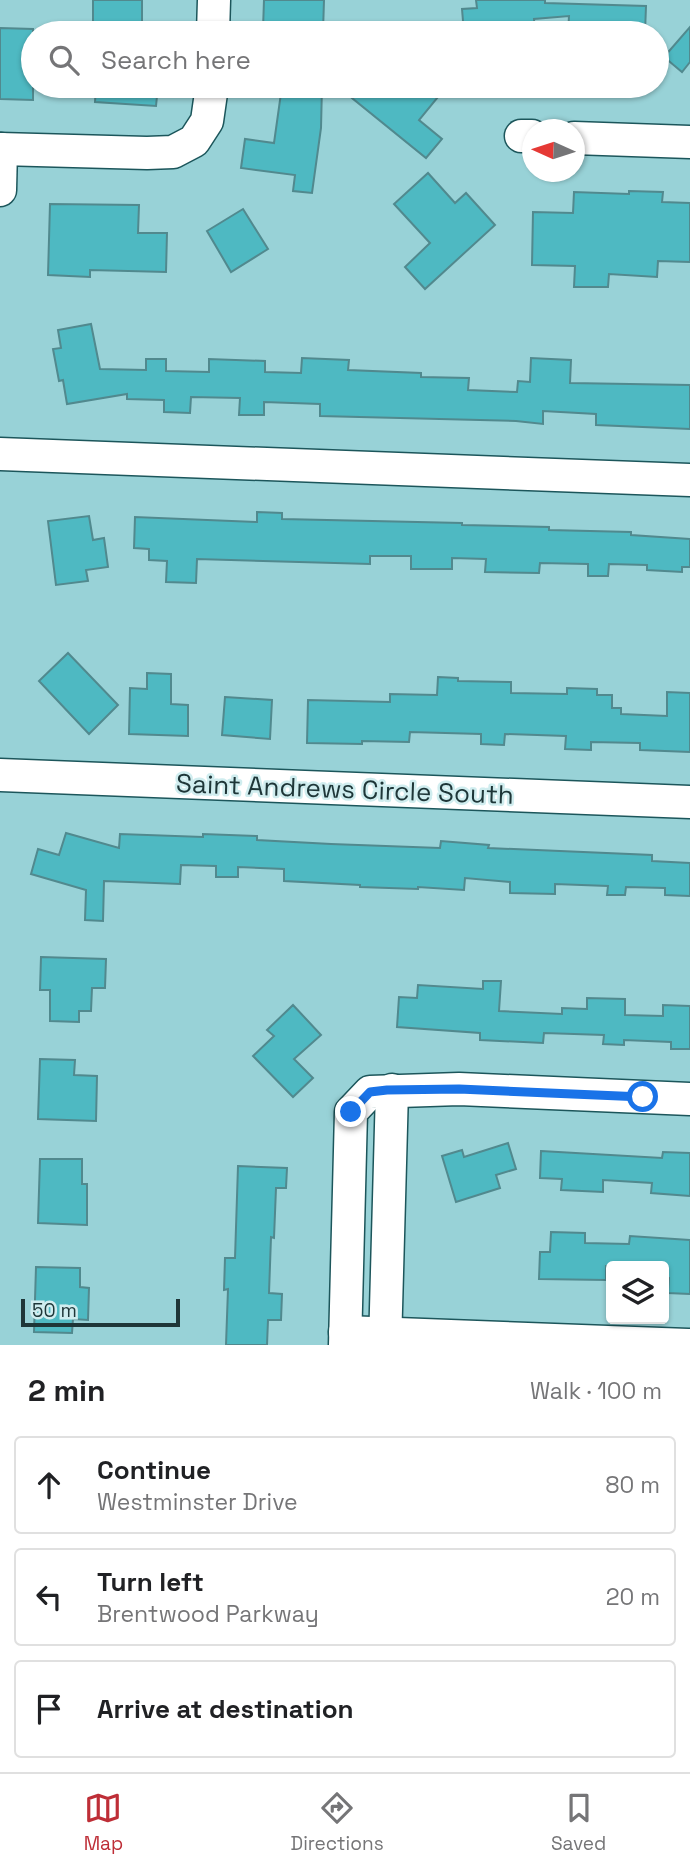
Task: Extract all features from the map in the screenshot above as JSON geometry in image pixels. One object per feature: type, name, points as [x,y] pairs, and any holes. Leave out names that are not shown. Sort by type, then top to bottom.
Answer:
[{"type":"street","points":[[213,21],[214,0]]},
{"type":"street","points":[[0,190],[1,149],[173,152],[194,141],[207,121],[210,98]]},
{"type":"street","points":[[585,138],[690,142]]},
{"type":"street","points":[[0,454],[690,480]]},
{"type":"street","name":"Saint Andrews Circle South","points":[[0,775],[690,802]]},
{"type":"street","points":[[688,1345],[345,1339],[351,1112],[370,1092],[459,1089],[690,1099]]},
{"type":"street","points":[[385,1339],[391,1090]]},
{"type":"building","points":[[93,0],[142,0],[142,21],[93,21]]},
{"type":"building","points":[[264,0],[324,0],[323,21],[263,21]]},
{"type":"building","points":[[476,0],[545,0],[545,3],[646,6],[645,21],[569,21],[569,16],[534,21],[463,21],[462,9],[477,8]]},
{"type":"building","points":[[690,27],[690,62],[682,72],[669,61],[669,51]]},
{"type":"building","points":[[0,28],[21,29],[21,98],[33,100],[0,99]]},
{"type":"building","points":[[95,98],[157,98],[156,106],[95,102]]},
{"type":"building","points":[[280,98],[322,98],[321,128],[312,193],[293,191],[295,175],[241,168],[245,139],[274,143]]},
{"type":"building","points":[[352,98],[437,98],[419,120],[442,139],[426,158]]},
{"type":"building","points":[[428,173],[455,203],[466,193],[495,225],[425,289],[405,267],[430,243],[394,204]]},
{"type":"building","points":[[629,191],[663,192],[662,202],[690,203],[690,262],[658,261],[657,277],[609,274],[608,287],[574,287],[575,266],[532,265],[533,212],[573,213],[574,192],[629,194]]},
{"type":"building","points":[[50,204],[139,205],[138,233],[167,233],[166,272],[90,270],[90,277],[48,275]]},
{"type":"building","points":[[243,209],[268,249],[231,272],[207,231]]},
{"type":"building","points":[[91,324],[100,369],[146,370],[146,359],[166,359],[166,371],[209,372],[209,359],[265,361],[265,372],[301,373],[302,358],[349,360],[348,370],[421,373],[421,377],[469,378],[468,390],[517,392],[518,381],[530,382],[531,358],[571,360],[570,383],[690,385],[690,429],[596,425],[596,414],[543,411],[543,424],[320,416],[320,404],[264,402],[264,415],[239,415],[240,398],[191,397],[190,413],[164,412],[164,400],[127,399],[127,394],[67,404],[53,349],[61,348],[58,330]]},
{"type":"building","points":[[257,512],[282,513],[282,519],[549,527],[549,530],[631,532],[631,535],[690,539],[690,567],[682,567],[682,572],[647,570],[647,565],[609,564],[608,576],[588,576],[588,564],[540,563],[539,573],[485,572],[486,559],[452,558],[452,569],[411,569],[411,556],[370,556],[370,564],[197,559],[196,583],[166,582],[167,561],[149,560],[149,549],[134,548],[135,517],[257,522]]},
{"type":"building","points":[[89,516],[93,540],[104,538],[108,567],[86,570],[88,581],[56,585],[48,521]]},
{"type":"building","points":[[68,653],[118,705],[89,734],[39,681]]},
{"type":"building","points":[[147,673],[171,674],[171,704],[188,705],[188,736],[129,734],[130,688],[147,689]]},
{"type":"building","points":[[438,677],[458,678],[458,681],[511,682],[511,693],[567,694],[567,688],[597,689],[597,695],[612,695],[612,708],[621,708],[621,714],[667,716],[667,692],[690,693],[690,752],[640,750],[640,743],[591,742],[591,750],[565,749],[566,736],[505,734],[504,745],[481,744],[481,734],[410,732],[409,742],[307,743],[308,700],[390,702],[390,694],[437,695]]},
{"type":"building","points":[[225,697],[272,700],[270,739],[222,735]]},
{"type":"building","points":[[66,833],[119,848],[120,834],[203,837],[203,834],[257,836],[257,840],[440,848],[441,841],[489,845],[488,848],[652,855],[652,861],[690,863],[690,896],[665,895],[665,888],[626,887],[625,895],[607,895],[608,886],[555,884],[555,894],[510,893],[510,882],[465,878],[464,890],[360,887],[284,881],[284,869],[238,867],[238,877],[216,877],[216,866],[181,865],[180,884],[104,881],[103,921],[85,920],[86,890],[31,874],[38,849],[59,855]]},
{"type":"building","points":[[41,957],[106,959],[105,988],[92,988],[91,1011],[79,1011],[79,1022],[50,1021],[50,990],[40,990]]},
{"type":"building","points":[[483,981],[501,981],[499,1011],[562,1014],[562,1008],[587,1009],[587,998],[625,999],[625,1015],[663,1016],[663,1005],[690,1006],[690,1049],[671,1049],[671,1042],[624,1040],[624,1045],[603,1044],[604,1035],[544,1033],[543,1043],[480,1040],[480,1033],[397,1027],[399,997],[417,998],[418,985],[483,989]]},
{"type":"building","points":[[293,1005],[321,1035],[294,1059],[313,1078],[293,1097],[253,1056],[274,1036],[267,1030]]},
{"type":"building","points":[[40,1059],[75,1060],[74,1075],[97,1076],[96,1121],[38,1119]]},
{"type":"building","points":[[508,1143],[516,1169],[496,1175],[500,1188],[456,1202],[442,1156],[462,1150],[464,1157]]},
{"type":"building","points":[[541,1151],[662,1158],[663,1152],[690,1153],[690,1196],[651,1193],[652,1183],[603,1180],[603,1192],[561,1190],[562,1179],[540,1178]]},
{"type":"building","points":[[40,1159],[82,1159],[82,1184],[87,1184],[87,1225],[38,1223]]},
{"type":"building","points":[[238,1166],[287,1168],[286,1188],[276,1188],[274,1238],[271,1237],[269,1293],[282,1294],[281,1320],[268,1320],[267,1345],[226,1345],[228,1289],[224,1290],[225,1258],[235,1258]]},
{"type":"building","points":[[551,1232],[585,1233],[585,1243],[629,1244],[630,1236],[690,1240],[690,1294],[669,1293],[669,1261],[606,1261],[606,1280],[539,1279],[540,1252],[550,1252]]},
{"type":"building","points":[[36,1267],[80,1268],[80,1287],[89,1288],[88,1320],[73,1319],[72,1333],[34,1332]]},
{"type":"route","points":[[351,1112],[370,1092],[387,1090],[459,1089],[643,1097]]}]
